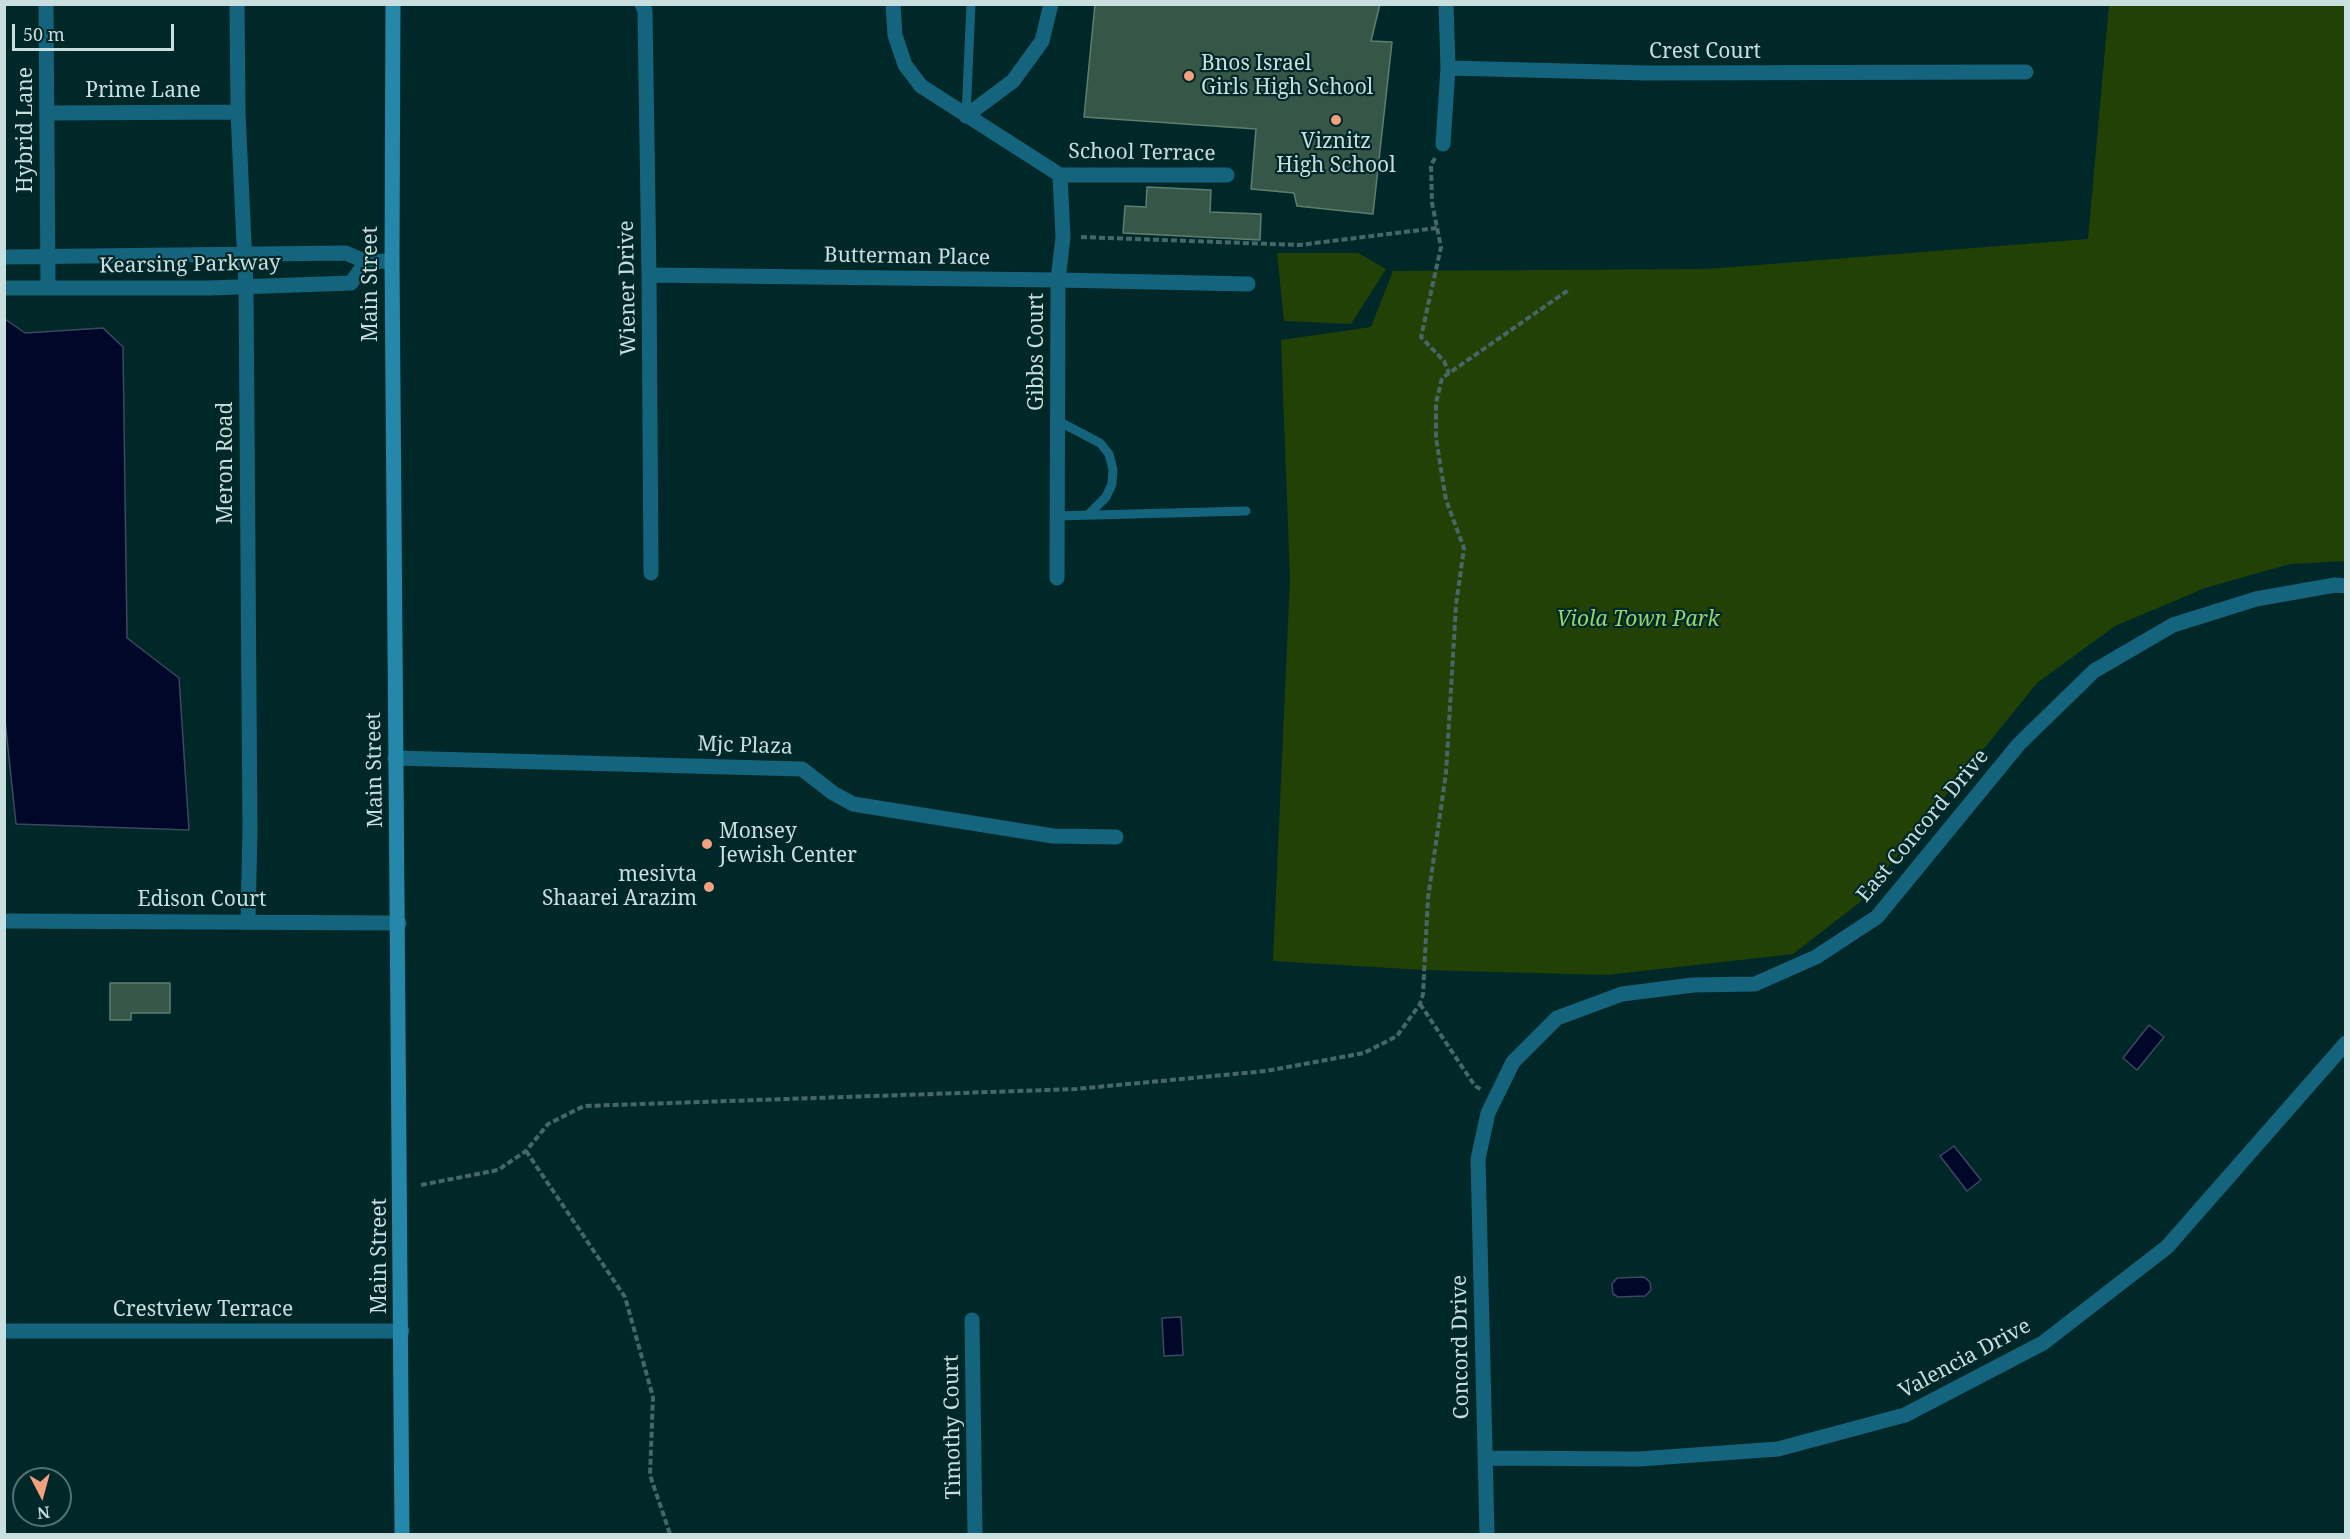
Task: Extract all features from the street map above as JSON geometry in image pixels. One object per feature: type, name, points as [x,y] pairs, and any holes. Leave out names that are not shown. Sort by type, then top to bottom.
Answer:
[{"type":"main road","name":"Main Street","points":[[393,4],[392,261],[402,1534]]},
{"type":"street","name":"Hybrid Lane","points":[[46,4],[48,288]]},
{"type":"street","name":"Meron Road","points":[[237,4],[238,112],[246,287],[250,831],[248,921]]},
{"type":"street","name":"Wiener Drive","points":[[642,4],[645,11],[650,275],[651,573]]},
{"type":"street","name":"School Terrace","points":[[893,4],[895,35],[905,65],[921,86],[1060,175],[1227,175]]},
{"type":"street","points":[[966,116],[1013,81],[1042,41],[1051,4]]},
{"type":"street","points":[[1443,144],[1448,68],[1446,4]]},
{"type":"street","name":"Crest Court","points":[[1448,68],[1646,73],[2026,72]]},
{"type":"street","name":"Prime Lane","points":[[48,113],[238,112]]},
{"type":"street","points":[[1058,280],[1063,237],[1060,175]]},
{"type":"street","name":"Kearsing Parkway","points":[[4,257],[346,253],[366,262],[392,261]]},
{"type":"street","name":"Kearsing Parkway","points":[[4,288],[246,287],[351,283],[366,262]]},
{"type":"street","name":"Butterman Place","points":[[650,275],[1058,280]]},
{"type":"street","name":"Gibbs Court","points":[[1057,578],[1058,280],[1248,284]]},
{"type":"street","name":"East Concord Drive","points":[[1478,1159],[1488,1113],[1513,1062],[1557,1018],[1622,994],[1693,985],[1755,984],[1816,957],[1877,917],[2019,744],[2094,671],[2173,625],[2256,599],[2335,585],[2346,586]]},
{"type":"street","name":"Mjc Plaza","points":[[395,758],[802,769],[833,793],[853,804],[1053,836],[1116,837]]},
{"type":"street","name":"Edison Court","points":[[4,921],[399,923]]},
{"type":"street","name":"Valencia Drive","points":[[1485,1458],[1639,1459],[1778,1449],[1905,1415],[2043,1343],[2167,1247],[2346,1042]]},
{"type":"street","name":"Concord Drive","points":[[1478,1159],[1487,1534]]},
{"type":"street","name":"Timothy Court","points":[[972,1320],[975,1534]]},
{"type":"street","name":"Crestview Terrace","points":[[4,1330],[402,1331]]},
{"type":"lane","points":[[966,116],[971,4]]},
{"type":"lane","points":[[1058,421],[1100,443],[1109,454],[1113,470],[1112,483],[1106,498],[1089,514]]},
{"type":"lane","points":[[1057,516],[1246,511]]},
{"type":"path","points":[[1443,144],[1431,165],[1432,203],[1441,247],[1421,337],[1444,361],[1449,373]]},
{"type":"path","points":[[1063,237],[1299,244],[1437,228]]},
{"type":"path","points":[[422,1185],[498,1170],[526,1151],[548,1124],[584,1106],[1076,1089],[1266,1071],[1364,1053],[1397,1036],[1420,1004],[1423,994],[1428,898],[1446,773],[1456,605],[1464,548],[1446,500],[1436,438],[1436,403],[1442,378],[1570,289]]},
{"type":"path","points":[[1420,1004],[1475,1086],[1496,1097]]},
{"type":"path","points":[[526,1151],[625,1297],[653,1397],[650,1475],[670,1534]]},
{"type":"green space","name":"Viola Town Park","points":[[2109,5],[2345,5],[2345,561],[2290,564],[2205,588],[2115,626],[2037,683],[1859,903],[1793,954],[1607,975],[1424,970],[1273,961],[1290,579],[1281,340],[1371,327],[1393,271],[1707,269],[2088,239]]},
{"type":"green space","points":[[1277,253],[1358,253],[1386,269],[1351,324],[1284,321]]},
{"type":"water","points":[[5,319],[25,333],[103,328],[123,347],[127,638],[179,678],[189,830],[16,824],[4,710]]},
{"type":"water","points":[[2149,1025],[2164,1037],[2137,1070],[2123,1058]]},
{"type":"water","points":[[1954,1146],[1981,1180],[1967,1191],[1940,1156]]},
{"type":"water","points":[[1644,1277],[1650,1282],[1651,1290],[1645,1296],[1618,1297],[1613,1294],[1612,1284],[1617,1278]]},
{"type":"water","points":[[1181,1317],[1183,1355],[1164,1356],[1162,1318]]},
{"type":"building","points":[[1095,4],[1380,4],[1371,41],[1392,42],[1373,214],[1297,206],[1294,193],[1251,189],[1256,129],[1084,117]]},
{"type":"building","points":[[1147,187],[1211,190],[1210,212],[1261,214],[1260,240],[1123,233],[1125,206],[1146,207]]},
{"type":"building","points":[[110,983],[170,983],[170,1013],[131,1013],[131,1020],[110,1020]]},
{"type":"place","name":"Bnos Israel Girls High School","points":[[1189,76]]},
{"type":"place","name":"Viznitz High School","points":[[1336,120]]},
{"type":"place","name":"Monsey Jewish Center","points":[[707,844]]},
{"type":"place","name":"mesivta Shaarei Arazim","points":[[709,887]]}]
